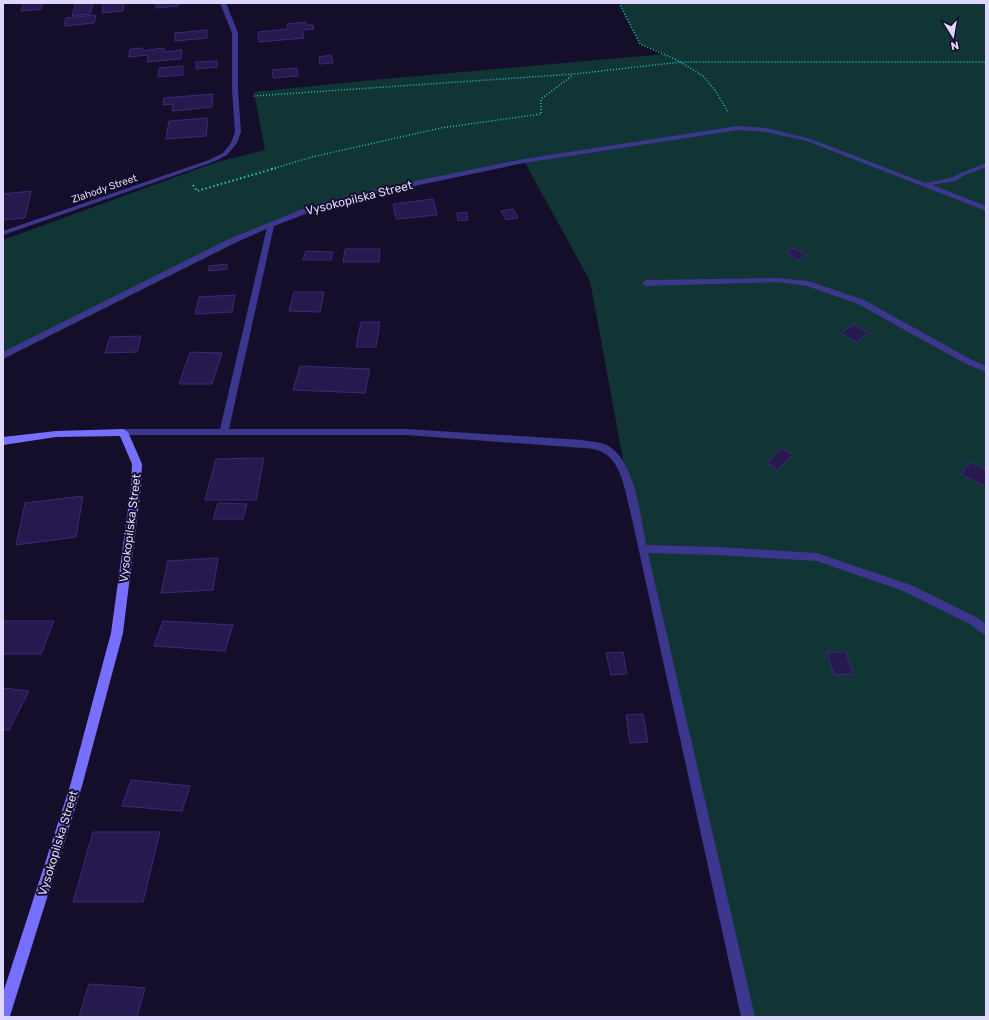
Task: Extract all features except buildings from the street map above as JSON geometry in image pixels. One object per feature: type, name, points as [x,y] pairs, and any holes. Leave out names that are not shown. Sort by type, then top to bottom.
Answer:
[{"type":"street","points":[[224,3],[235,33],[236,97]]},
{"type":"street","name":"Zlahody Street","points":[[3,233],[203,164],[225,154],[234,143],[238,132],[236,97]]},
{"type":"street","name":"Vysokopilska Street","points":[[3,356],[232,241],[313,208],[367,194],[524,161],[738,128],[766,130],[808,140],[926,184],[986,209]]},
{"type":"street","points":[[926,184],[953,180],[963,174],[986,165]]},
{"type":"street","points":[[224,431],[271,225]]},
{"type":"street","points":[[646,283],[777,280],[808,284],[831,290],[861,302],[969,362],[986,369]]},
{"type":"street","points":[[3,441],[56,434],[123,432],[406,432],[582,444],[607,450],[620,462],[627,481],[748,1017]]},
{"type":"street","name":"Vysokopilska Street","points":[[3,1016],[76,786],[116,634],[136,487],[137,464],[123,432]]},
{"type":"street","points":[[642,550],[718,551],[817,557],[908,588],[974,621],[986,631]]},
{"type":"path","points":[[619,3],[640,44],[681,62],[701,74],[711,84],[738,128]]},
{"type":"path","points":[[236,97],[574,74],[681,62],[986,62]]},
{"type":"path","points":[[203,164],[192,184],[197,191],[312,157],[440,128],[541,114],[541,99],[574,74]]},
{"type":"green space","points":[[619,3],[986,3],[986,1017],[748,1017],[627,481],[590,281],[524,161],[313,208],[231,241],[3,356],[3,240],[214,163],[265,150],[254,92],[665,54],[640,44]]}]
